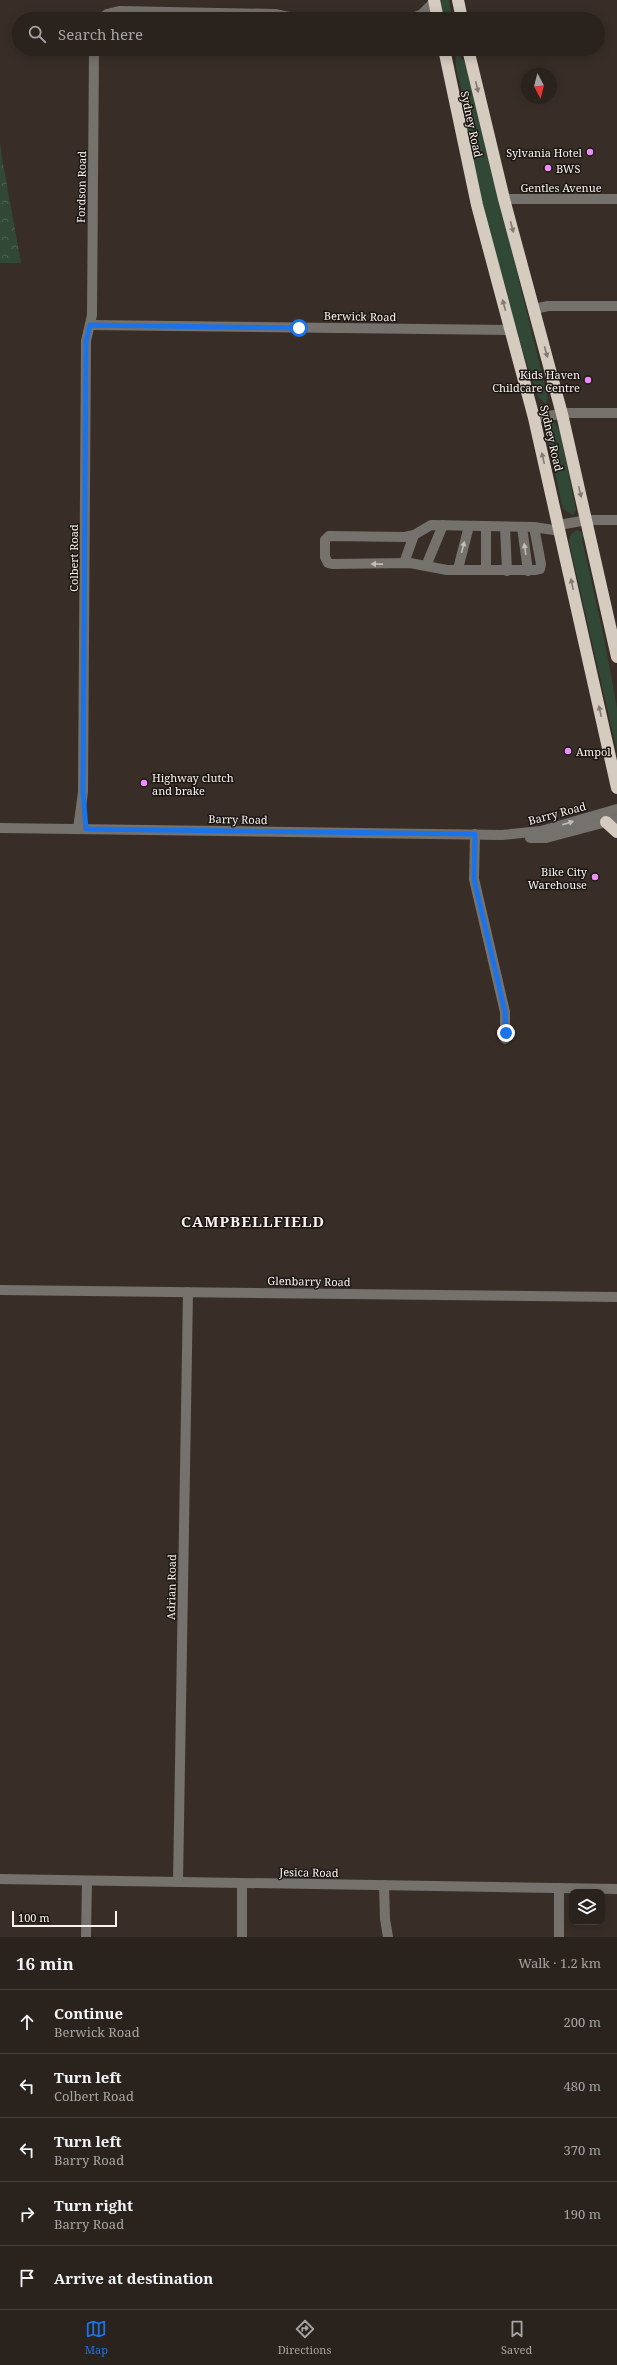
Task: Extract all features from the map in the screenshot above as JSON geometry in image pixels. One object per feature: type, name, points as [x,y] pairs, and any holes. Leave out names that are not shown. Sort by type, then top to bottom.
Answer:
[{"type":"highway","points":[[458,0],[461,12]]},
{"type":"highway","points":[[434,1],[436,12]]},
{"type":"highway","name":"Sydney Road","points":[[445,56],[477,205],[534,418],[560,528],[617,788]]},
{"type":"highway","name":"Sydney Road","points":[[470,56],[504,199],[562,414],[616,649]]},
{"type":"highway","points":[[612,821],[617,832]]},
{"type":"street","points":[[424,12],[434,1]]},
{"type":"street","points":[[114,12],[170,12]]},
{"type":"street","name":"Fordson Road","points":[[90,325],[92,315],[94,56]]},
{"type":"street","name":"Gentles Avenue","points":[[504,199],[617,199]]},
{"type":"street","points":[[534,309],[548,306],[617,306]]},
{"type":"street","name":"Berwick Road","points":[[90,325],[511,330]]},
{"type":"street","name":"Colbert Road","points":[[82,829],[86,341],[90,325]]},
{"type":"street","points":[[534,418],[562,414],[617,414]]},
{"type":"street","points":[[534,527],[541,567],[538,570],[507,571],[486,569],[440,569],[404,563],[330,564],[325,559],[325,540],[328,536],[399,538],[414,535],[428,526],[444,525],[505,527],[534,527],[560,528],[587,520],[617,520]]},
{"type":"street","points":[[426,566],[444,525]]},
{"type":"street","points":[[458,569],[469,526]]},
{"type":"street","points":[[486,526],[486,569]]},
{"type":"street","points":[[505,527],[507,571]]},
{"type":"street","points":[[522,527],[528,571]]},
{"type":"street","points":[[404,563],[414,535]]},
{"type":"street","name":"Barry Road","points":[[502,835],[541,831],[617,809]]},
{"type":"street","name":"Barry Road","points":[[0,828],[475,834],[546,838],[612,821]]},
{"type":"street","points":[[475,834],[474,879],[505,1012],[505,1039]]},
{"type":"street","name":"Glenbarry Road","points":[[0,1290],[617,1297]]},
{"type":"street","name":"Adrian Road","points":[[178,1882],[188,1292]]},
{"type":"street","name":"Jesica Road","points":[[0,1879],[617,1890]]},
{"type":"street","points":[[86,1937],[87,1880]]},
{"type":"street","points":[[242,1883],[242,1937]]},
{"type":"street","points":[[384,1885],[385,1919],[388,1937]]},
{"type":"street","points":[[558,1888],[559,1937]]},
{"type":"green space","points":[[440,0],[449,0],[451,12],[443,12]]},
{"type":"green space","points":[[456,56],[459,56],[465,62],[548,398],[546,404],[539,398],[531,377],[499,270],[473,162],[456,67]]},
{"type":"green space","points":[[0,142],[2,158],[21,263],[0,263]]},
{"type":"green space","points":[[549,422],[555,422],[560,431],[576,510],[573,515],[563,509],[547,435],[546,427]]},
{"type":"green space","points":[[577,530],[583,533],[584,536],[582,539],[604,637],[617,708],[617,751],[569,542],[571,534]]},
{"type":"place","name":"Sylvania Hotel","points":[[590,152]]},
{"type":"place","name":"BWS","points":[[548,168]]},
{"type":"place","name":"Kids Haven Childcare Centre","points":[[588,380]]},
{"type":"place","name":"Ampol","points":[[568,751]]},
{"type":"place","name":"Highway clutch and brake","points":[[144,783]]},
{"type":"place","name":"Bike City Warehouse","points":[[595,877]]},
{"type":"district","name":"CAMPBELLFIELD","points":[[253,1221]]},
{"type":"route","points":[[299,328],[90,325],[86,341],[83,792],[86,829],[475,834],[474,879],[505,1012],[507,1026],[506,1033]]}]
